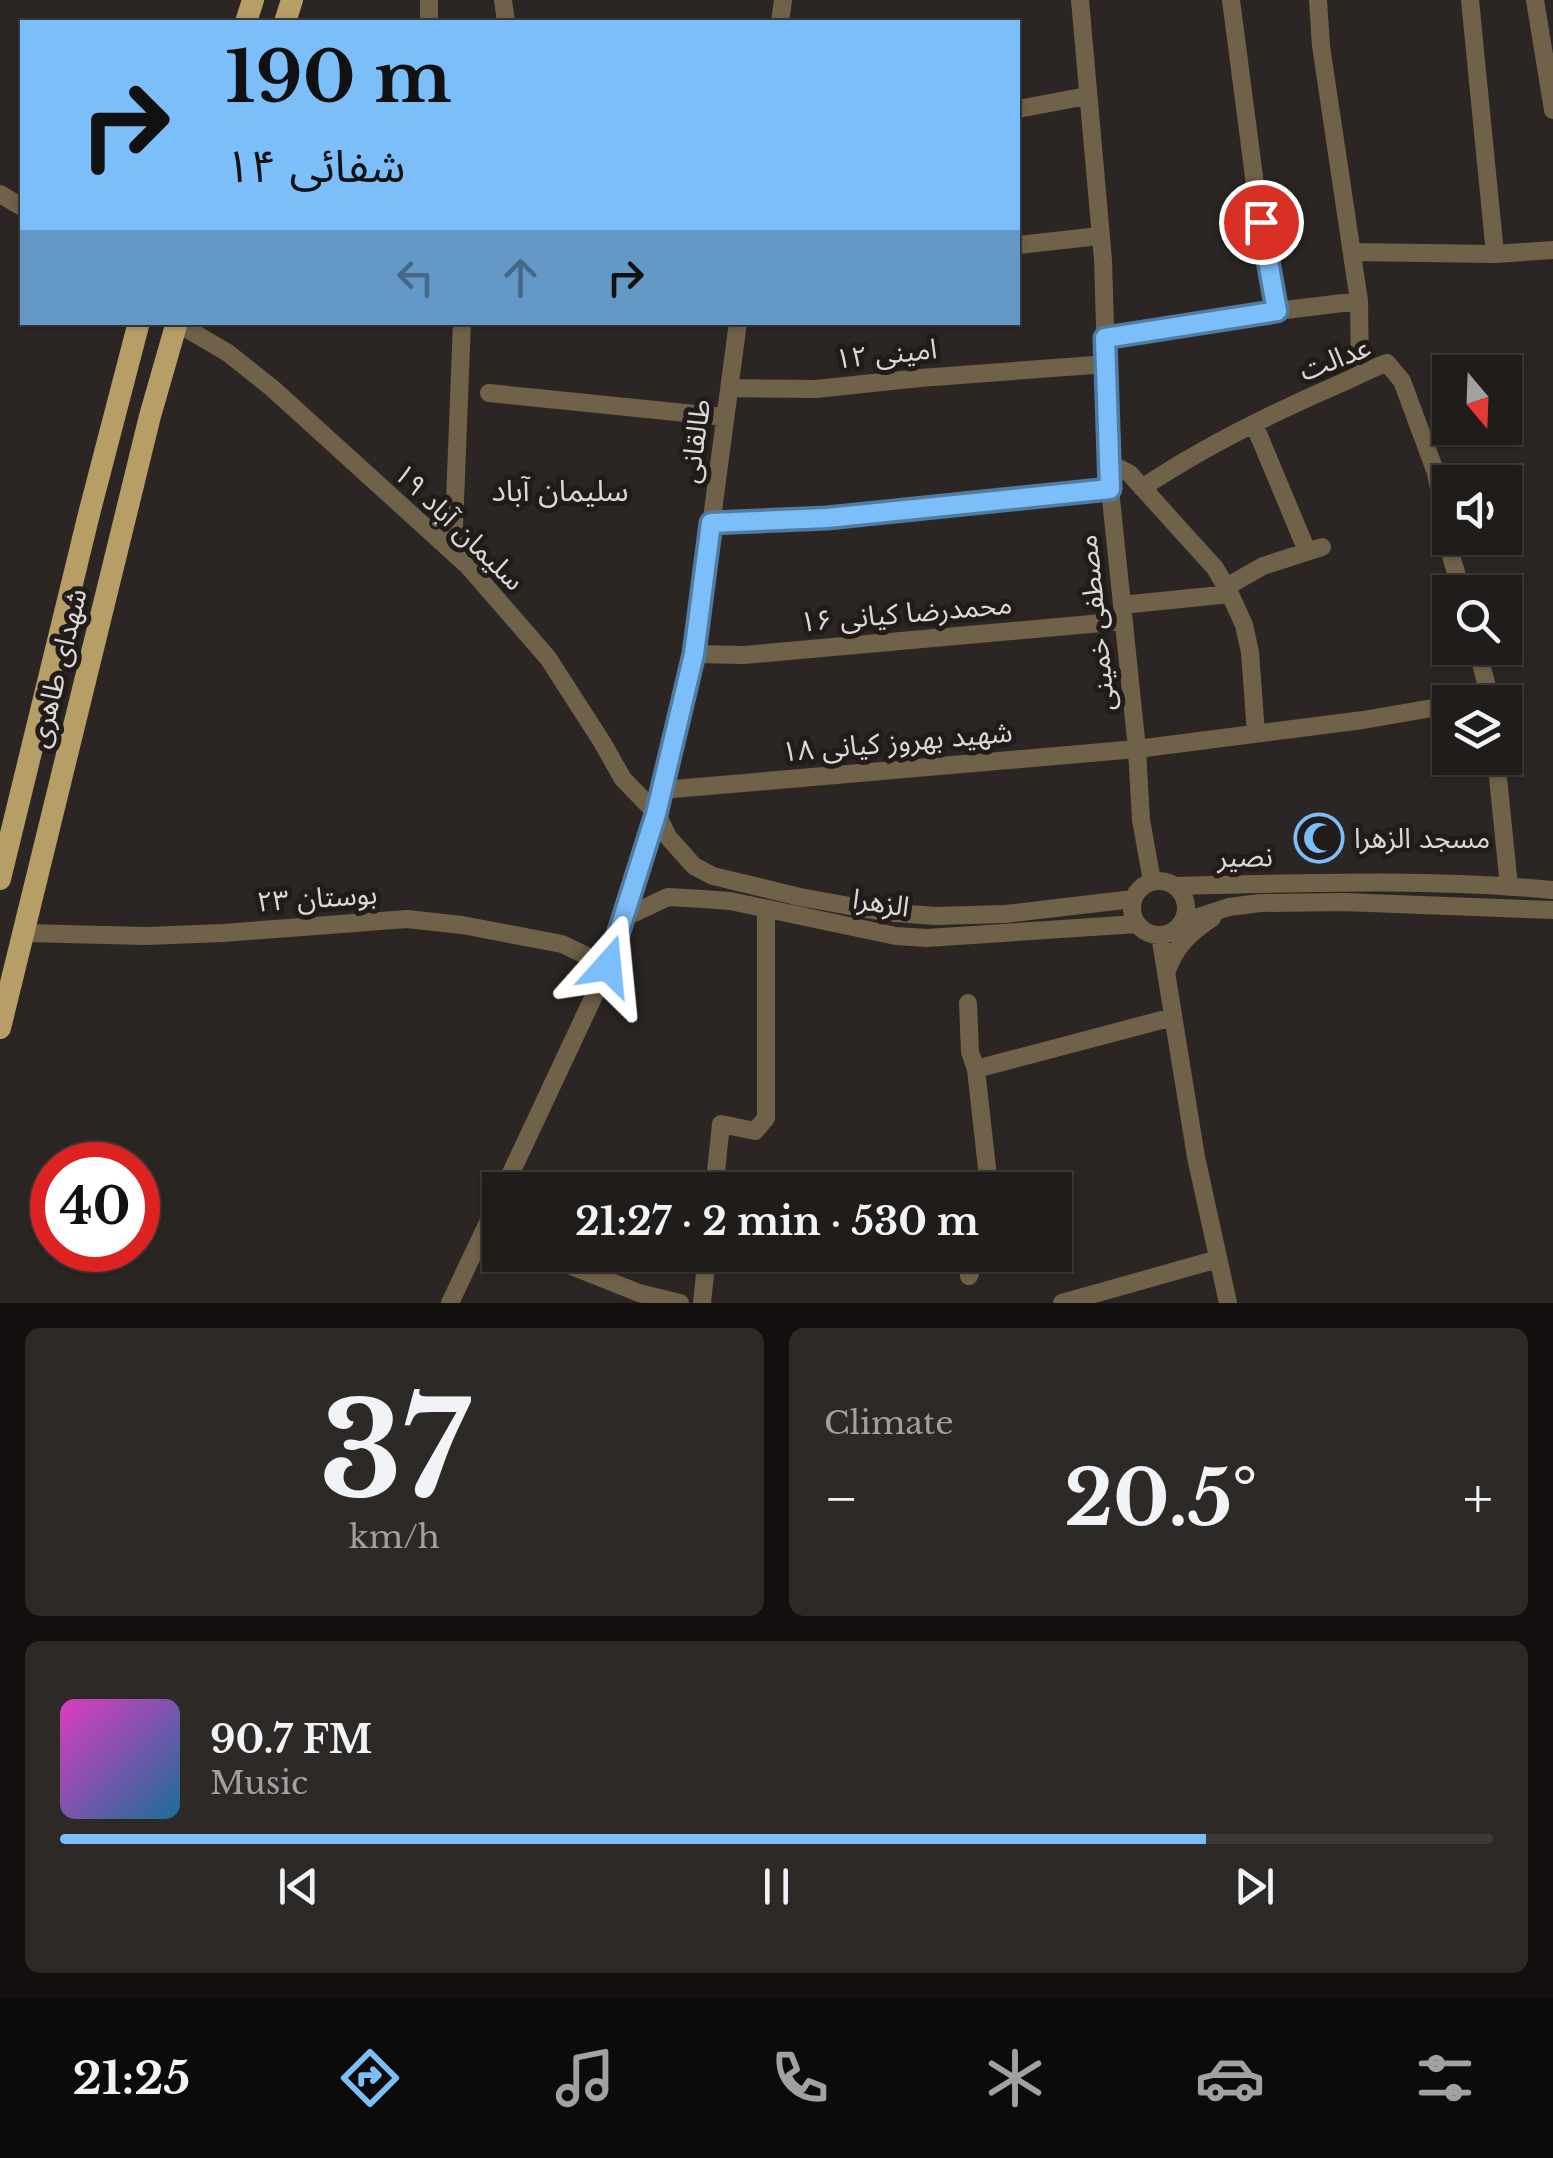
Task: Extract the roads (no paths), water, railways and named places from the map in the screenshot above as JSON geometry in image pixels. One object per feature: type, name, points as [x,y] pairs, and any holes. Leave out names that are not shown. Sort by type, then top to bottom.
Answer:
[{"type":"main road","name":"شهدای طاهری","points":[[0,879],[137,325]]},
{"type":"main road","name":"شهدای طاهری","points":[[0,1028],[150,416],[176,325]]},
{"type":"main road","points":[[26,773],[62,780]]},
{"type":"street","name":"مصطفی خمینی","points":[[1080,0],[1100,236],[1110,489],[1141,820],[1152,881]]},
{"type":"street","points":[[1231,0],[1256,192],[1277,311]]},
{"type":"street","points":[[1318,0],[1359,301],[1360,372]]},
{"type":"street","points":[[1470,0],[1495,254]]},
{"type":"street","points":[[1536,0],[1553,110]]},
{"type":"street","points":[[1020,110],[1087,96]]},
{"type":"street","points":[[1020,245],[1100,236]]},
{"type":"street","points":[[1352,252],[1495,254],[1553,250]]},
{"type":"street","points":[[1105,338],[1359,301]]},
{"type":"street","name":"سلیمان آباد ۱۹","points":[[180,325],[228,353],[272,388],[468,566],[548,658],[623,779],[656,814]]},
{"type":"street","points":[[453,552],[462,325]]},
{"type":"street","name":"طالقانی","points":[[512,1172],[608,966],[656,814],[694,654],[738,325]]},
{"type":"street","name":"عدالت","points":[[1142,488],[1185,459],[1360,372],[1387,363],[1402,381],[1436,473],[1456,575]]},
{"type":"street","name":"امینی ۱۲","points":[[729,388],[816,389],[1107,364]]},
{"type":"street","points":[[488,393],[725,417]]},
{"type":"street","points":[[1228,590],[1262,566],[1314,549],[1254,424]]},
{"type":"street","points":[[1109,463],[1130,474],[1215,568],[1228,590],[1244,625],[1250,652],[1256,733]]},
{"type":"street","points":[[711,523],[827,518],[1110,489]]},
{"type":"street","name":"محمدرضا کیانی ۱۶","points":[[694,654],[744,655],[1123,613],[1228,590]]},
{"type":"street","name":"شهید بهروز کیانی ۱۸","points":[[662,790],[1137,749],[1432,707]]},
{"type":"street","points":[[1498,775],[1509,886]]},
{"type":"street","name":"الزهرا","points":[[656,814],[668,837],[694,866],[713,876],[883,912],[935,916],[1005,914],[1133,899]]},
{"type":"street","points":[[703,899],[700,883],[713,876]]},
{"type":"street","points":[[1152,881],[1177,886],[1187,910],[1173,932],[1160,935],[1137,924],[1132,912],[1133,899],[1140,888],[1152,881]]},
{"type":"street","name":"نصیر","points":[[1177,886],[1380,883],[1546,889]]},
{"type":"street","points":[[1229,906],[1224,896],[1230,885]]},
{"type":"street","points":[[1182,922],[1229,906],[1260,903],[1544,909],[1546,889]]},
{"type":"street","name":"الزهرا","points":[[623,918],[668,897],[730,901],[896,936],[927,938],[1137,924]]},
{"type":"street","points":[[1094,927],[1104,918],[1104,910],[1098,904]]},
{"type":"street","points":[[1166,974],[1184,938],[1229,906]]},
{"type":"street","points":[[716,1172],[721,1124],[755,1131],[766,1118],[766,909]]},
{"type":"street","name":"بوستان ۲۳","points":[[24,932],[146,936],[406,919],[462,924],[562,944],[608,966]]},
{"type":"street","points":[[1160,935],[1196,1157],[1228,1303]]},
{"type":"street","points":[[968,1004],[970,1052],[976,1069],[987,1172]]},
{"type":"street","points":[[976,1069],[1174,1018]]},
{"type":"street","name":"طالقانی","points":[[450,1303],[482,1250]]},
{"type":"street","points":[[1062,1303],[1218,1258]]},
{"type":"street","points":[[587,1272],[640,1293],[680,1303]]},
{"type":"street","points":[[702,1303],[705,1272]]},
{"type":"street","points":[[969,1276],[971,1272]]},
{"type":"place","name":"مسجد الزهرا","points":[[1319,838]]},
{"type":"district","name":"سلیمان آباد","points":[[560,490]]}]
